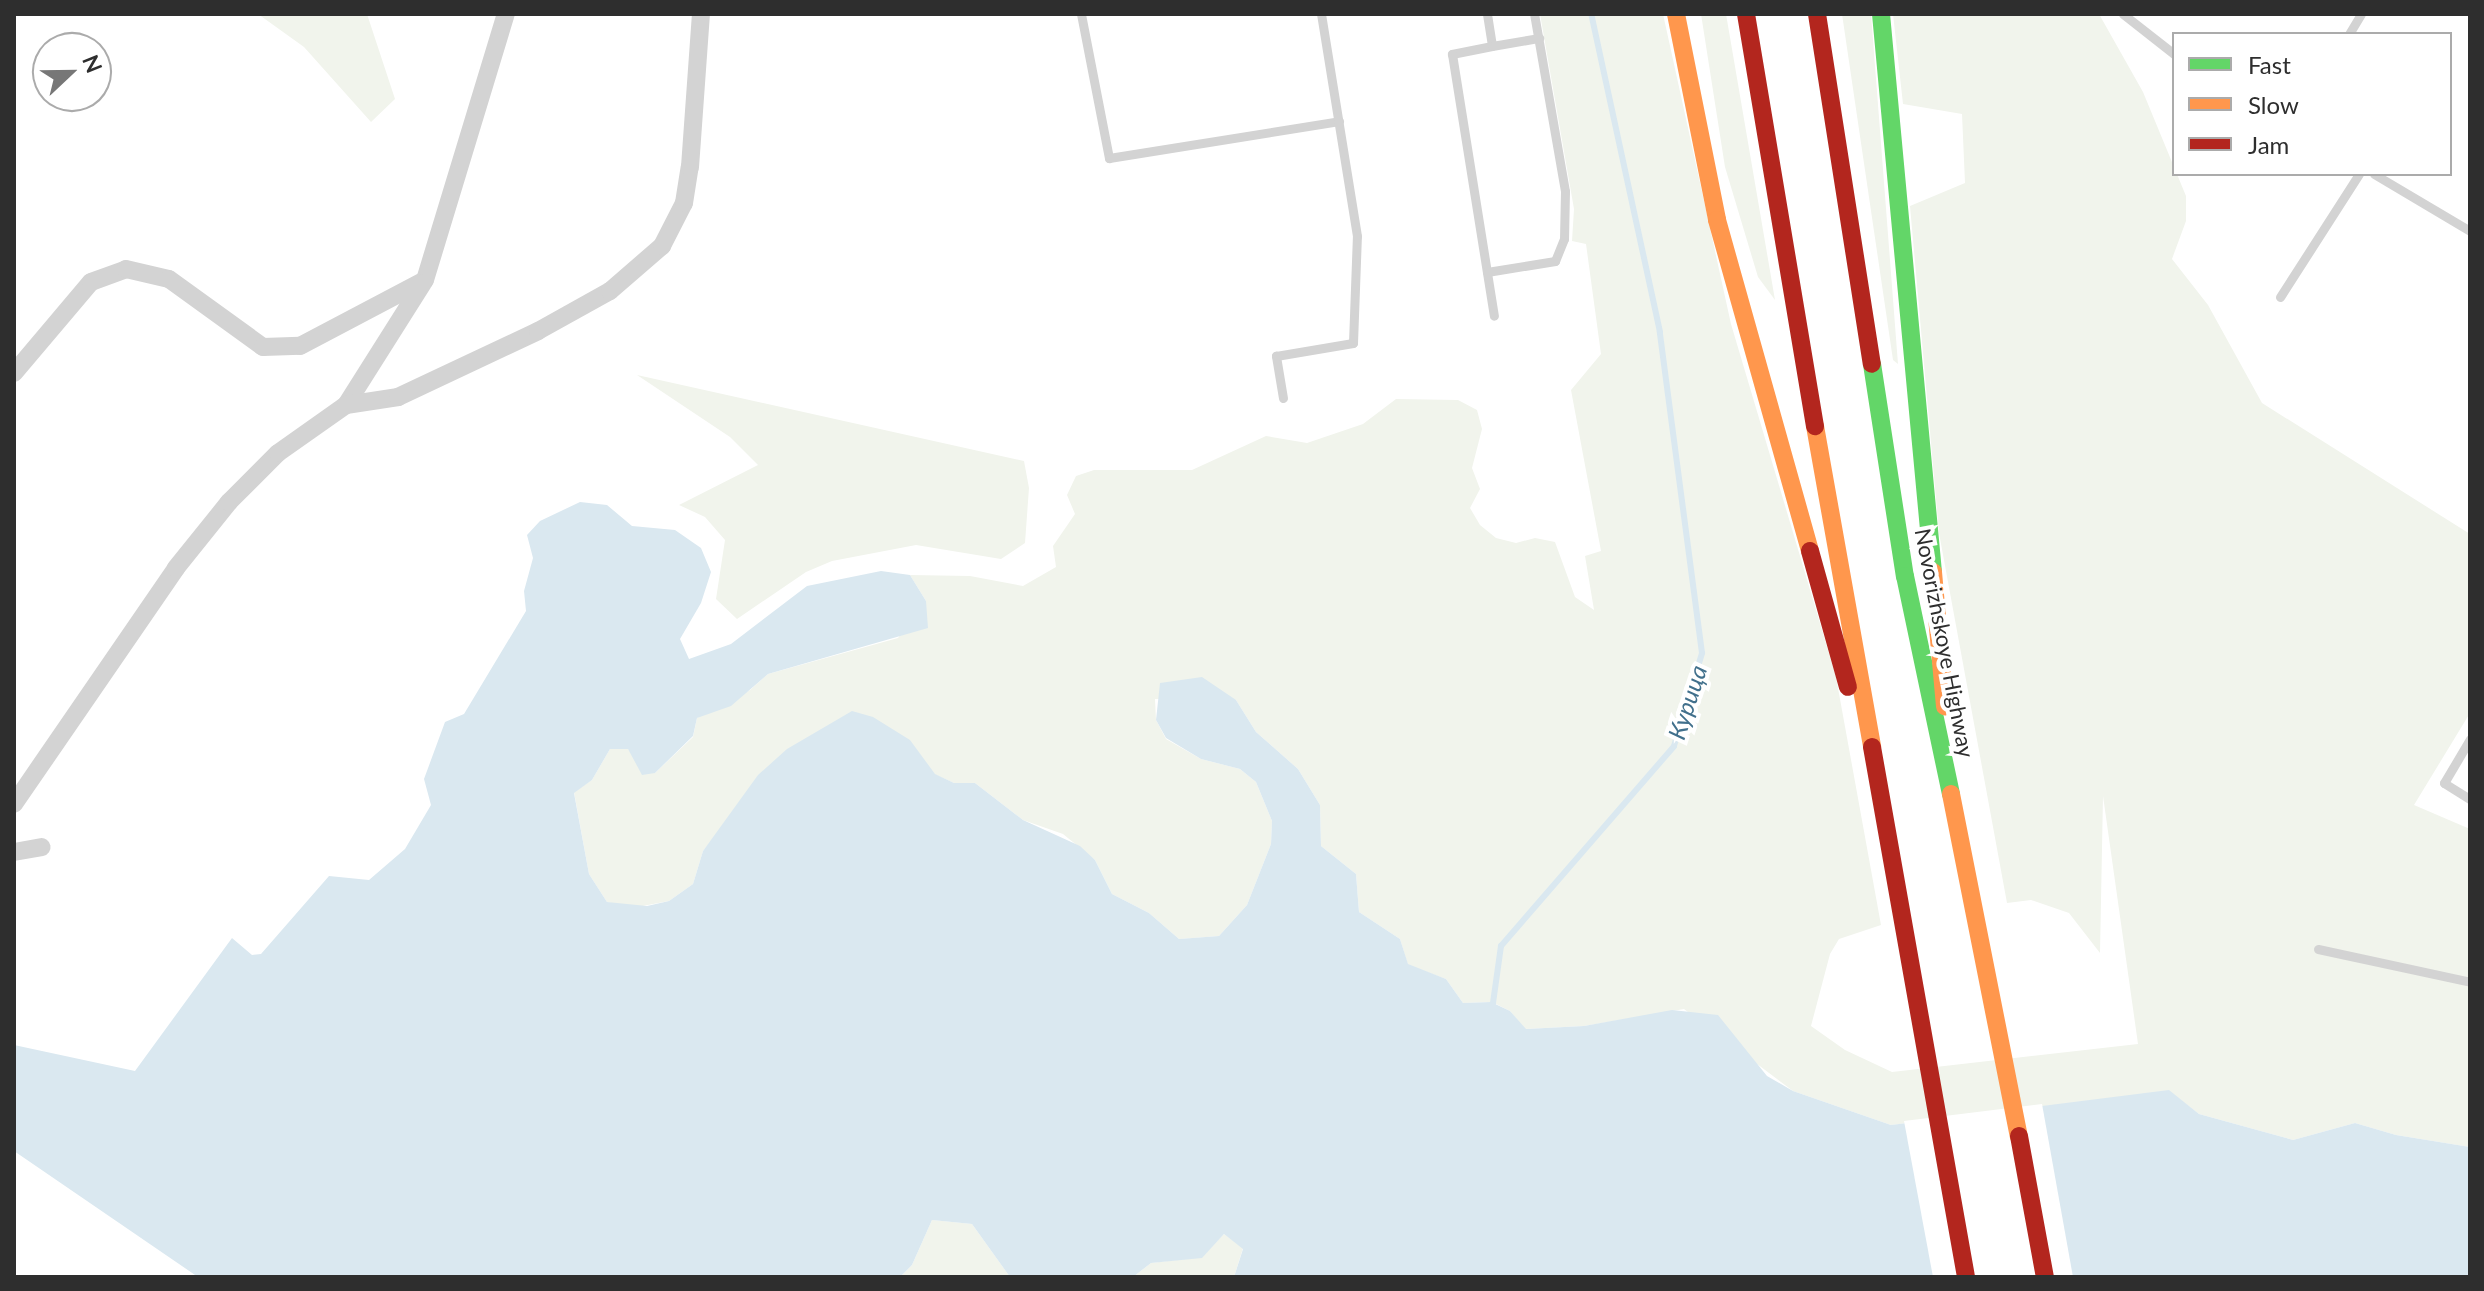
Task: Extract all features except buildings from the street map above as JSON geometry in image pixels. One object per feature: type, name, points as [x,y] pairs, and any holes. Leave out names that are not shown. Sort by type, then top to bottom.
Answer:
[{"type":"main road","points":[[1676,14],[1717,220],[1884,823]]},
{"type":"main road","points":[[1746,14],[1913,990],[1966,1277]]},
{"type":"main road","name":"Novorizhskoye Highway","points":[[1817,14],[1905,576],[1990,976],[2045,1277]]},
{"type":"main road","points":[[1881,14],[1954,806]]},
{"type":"street","points":[[14,804],[176,568],[229,502],[278,453],[346,405],[425,280],[506,14]]},
{"type":"street","points":[[346,405],[398,397],[538,331],[610,291],[662,246],[684,203],[701,14]]},
{"type":"street","points":[[14,373],[91,282],[126,269],[169,279],[263,347],[300,346],[425,280]]},
{"type":"street","points":[[14,852],[42,847]]},
{"type":"lane","points":[[1081,14],[1109,158],[1339,121]]},
{"type":"lane","points":[[1283,398],[1276,356],[1353,343],[1357,236],[1321,14]]},
{"type":"lane","points":[[1487,14],[1492,46]]},
{"type":"lane","points":[[1487,272],[1555,261],[1564,239],[1565,191],[1534,14]]},
{"type":"lane","points":[[2123,14],[2172,52]]},
{"type":"lane","points":[[2350,32],[2361,14]]},
{"type":"lane","points":[[1494,316],[1452,54],[1539,38]]},
{"type":"lane","points":[[2280,297],[2358,176]]},
{"type":"lane","points":[[2377,176],[2470,231]]},
{"type":"lane","points":[[2470,739],[2444,783],[2470,799]]},
{"type":"lane","points":[[2318,949],[2470,982]]},
{"type":"shaded area","points":[[258,14],[367,14],[395,99],[371,122],[304,47]]},
{"type":"shaded area","points":[[1540,14],[1663,14],[1731,324],[1836,677],[1881,925],[1839,939],[1830,954],[1811,1026],[1845,1050],[1892,1072],[2138,1044],[2103,796],[2100,953],[2069,913],[2031,900],[2007,903],[1939,533],[1910,206],[1965,183],[1962,114],[1903,104],[1893,14],[2099,14],[2143,92],[2172,162],[2172,176],[2178,176],[2186,196],[2186,221],[2172,259],[2208,305],[2262,403],[2470,534],[2470,713],[2414,805],[2470,829],[2470,1147],[2396,1135],[2355,1123],[2293,1140],[2199,1114],[2169,1091],[1891,1125],[1793,1091],[1684,1009],[1584,1026],[1525,1029],[1510,1011],[1492,1002],[1463,1003],[1446,979],[1408,965],[1400,939],[1359,912],[1356,874],[1321,846],[1320,805],[1298,769],[1256,732],[1236,700],[1155,699],[1156,720],[1166,739],[1201,759],[1240,769],[1256,782],[1272,821],[1271,844],[1247,905],[1219,936],[1179,939],[1149,913],[1112,894],[1095,860],[1063,834],[1023,820],[975,783],[954,783],[934,774],[922,758],[722,827],[703,851],[693,884],[669,901],[632,908],[607,902],[589,874],[574,792],[592,780],[610,749],[628,749],[655,773],[693,737],[697,718],[750,690],[768,674],[898,638],[926,601],[910,575],[970,576],[1023,586],[1056,567],[1053,546],[1075,514],[1067,495],[1076,476],[1094,470],[1192,470],[1266,436],[1307,443],[1363,424],[1396,399],[1458,400],[1477,410],[1482,429],[1472,468],[1480,489],[1470,508],[1480,525],[1496,538],[1516,543],[1535,538],[1555,542],[1575,597],[1594,610],[1585,556],[1601,551],[1571,390],[1601,354],[1586,244],[1572,241],[1574,209]]},
{"type":"shaded area","points":[[1701,14],[1726,14],[1775,300],[1758,277],[1725,167]]},
{"type":"shaded area","points":[[1842,14],[1871,14],[1898,364],[1893,360]]},
{"type":"shaded area","points":[[637,375],[1024,461],[1029,488],[1025,543],[1001,559],[916,545],[832,561],[806,572],[737,619],[716,599],[725,540],[705,517],[679,505],[758,465],[730,437]]},
{"type":"shaded area","points":[[580,502],[607,505],[632,526],[675,530],[701,548],[711,572],[701,603],[680,639],[689,659],[731,644],[807,586],[881,571],[910,575],[926,601],[928,628],[768,674],[731,706],[697,718],[693,736],[655,773],[642,775],[628,749],[610,749],[592,780],[574,793],[589,874],[607,902],[647,906],[669,901],[693,884],[703,851],[758,775],[787,749],[852,711],[873,717],[910,740],[935,774],[954,783],[975,783],[1023,820],[1080,846],[1095,860],[1112,894],[1149,913],[1179,939],[1219,936],[1247,905],[1271,844],[1272,821],[1256,782],[1240,769],[1201,759],[1166,738],[1156,720],[1160,683],[1202,677],[1236,700],[1256,732],[1298,769],[1320,805],[1321,846],[1356,874],[1359,912],[1400,939],[1408,964],[1446,979],[1463,1003],[1491,1002],[1510,1011],[1526,1029],[1584,1026],[1672,1010],[1718,1015],[1767,1076],[1793,1091],[1891,1125],[2169,1090],[2199,1114],[2293,1140],[2355,1123],[2396,1135],[2470,1147],[2470,1277],[1234,1277],[1243,1249],[1224,1234],[1202,1258],[1151,1263],[1133,1277],[1010,1277],[972,1224],[932,1220],[912,1265],[900,1277],[198,1277],[14,1151],[14,1045],[135,1071],[232,938],[252,955],[261,954],[329,876],[369,880],[405,849],[431,805],[424,779],[445,722],[464,714],[526,611],[524,591],[533,558],[527,535],[540,521]]},
{"type":"shaded area","points":[[932,1220],[972,1224],[1010,1277],[900,1277],[912,1265]]},
{"type":"shaded area","points":[[1224,1234],[1243,1248],[1234,1277],[1133,1277],[1151,1263],[1202,1257]]},
{"type":"pier","points":[[2042,1104],[2073,1277],[1933,1277],[1904,1121]]},
{"type":"waterway","name":"Курица","points":[[1492,1010],[1501,946],[1674,746],[1702,653],[1660,332],[1591,14]]},
{"type":"traffic: fast","points":[[1881,14],[1933,572]]},
{"type":"traffic: fast","points":[[1872,364],[1905,576],[1951,794]]},
{"type":"traffic: slow","points":[[1676,14],[1717,220],[1810,551]]},
{"type":"traffic: slow","points":[[1815,426],[1872,747]]},
{"type":"traffic: slow","points":[[1933,572],[1945,706]]},
{"type":"traffic: slow","points":[[1951,794],[2019,1136]]},
{"type":"traffic: jam","points":[[1746,14],[1815,426]]},
{"type":"traffic: jam","points":[[1817,14],[1872,364]]},
{"type":"traffic: jam","points":[[1810,551],[1848,687]]},
{"type":"traffic: jam","points":[[1872,747],[1966,1277]]},
{"type":"traffic: jam","points":[[2019,1136],[2045,1277]]}]
